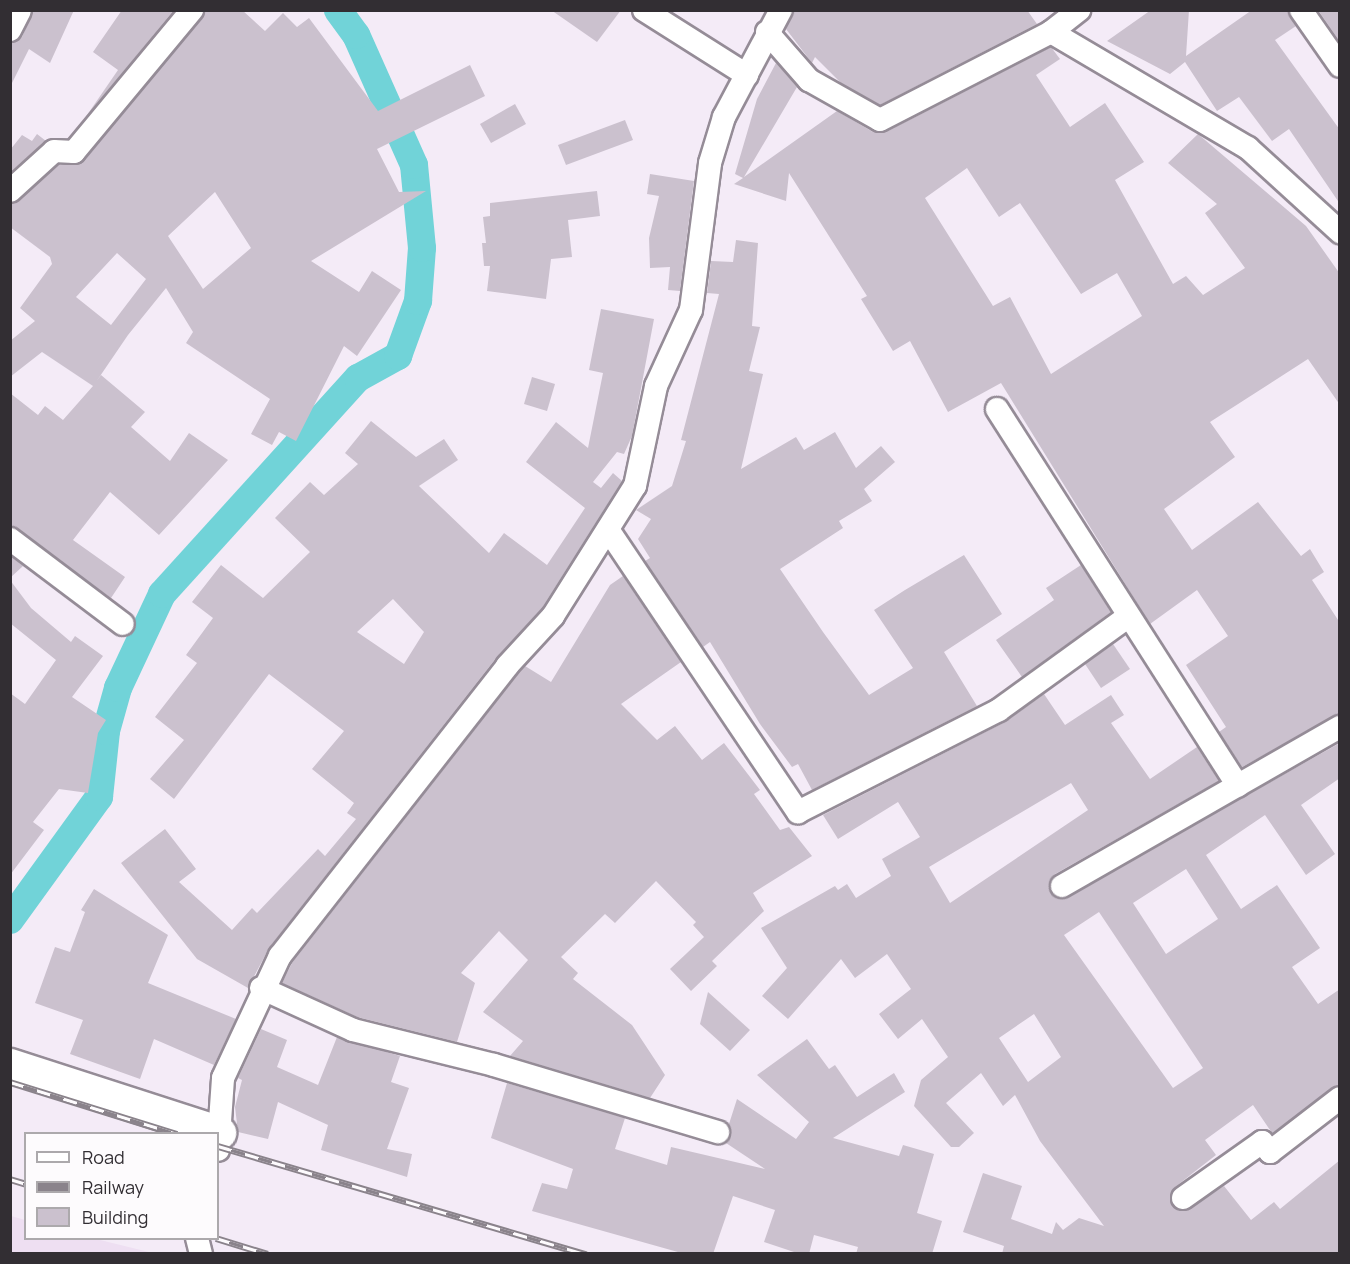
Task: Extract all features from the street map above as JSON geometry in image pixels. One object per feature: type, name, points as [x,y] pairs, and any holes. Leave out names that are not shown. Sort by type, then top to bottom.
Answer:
[{"type":"street","points":[[10,30],[20,10]]},
{"type":"street","points":[[10,191],[54,151],[74,152],[192,10]]},
{"type":"street","points":[[644,10],[747,75]]},
{"type":"street","points":[[219,1142],[224,1077],[261,988],[280,956],[485,694],[553,616],[609,531],[635,486],[656,386],[692,310],[710,163],[724,117],[767,32],[781,10]]},
{"type":"street","points":[[767,32],[809,80],[880,120],[1051,32],[1078,10]]},
{"type":"street","points":[[1301,10],[1340,66]]},
{"type":"street","points":[[1051,32],[1248,148],[1340,232]]},
{"type":"street","points":[[997,409],[1238,786]]},
{"type":"street","points":[[609,531],[798,812],[999,710],[1129,616]]},
{"type":"street","points":[[10,538],[123,624]]},
{"type":"street","points":[[1062,886],[1340,727]]},
{"type":"street","points":[[261,988],[353,1030],[494,1065],[718,1132]]},
{"type":"street","points":[[10,1065],[192,1132]]},
{"type":"street","points":[[1183,1198],[1262,1143],[1270,1152],[1340,1098]]},
{"type":"shaded area","points":[[11,1216],[24,1220],[24,1240],[100,1240],[153,1253],[11,1253]]},
{"type":"building","points":[[33,10],[74,10],[50,63],[29,49],[10,87],[10,43],[22,37]]},
{"type":"building","points":[[122,10],[174,10],[85,118],[118,70],[93,52]]},
{"type":"building","points":[[205,10],[242,10],[265,31],[283,13],[297,27],[309,18],[378,111],[470,65],[485,96],[377,149],[399,192],[426,191],[311,261],[359,292],[372,271],[401,290],[357,356],[344,346],[296,441],[279,432],[272,445],[251,434],[270,399],[186,343],[193,332],[166,288],[128,335],[96,382],[101,375],[145,412],[131,427],[170,461],[189,433],[228,460],[159,535],[110,492],[73,540],[125,577],[111,598],[10,526],[10,393],[38,415],[45,406],[63,420],[93,386],[42,352],[10,377],[10,341],[35,321],[20,308],[52,264],[50,257],[10,227],[10,204],[59,165],[84,161]],"holes":[[[215,192],[251,248],[203,289],[168,236]],[[117,253],[146,279],[111,325],[76,297]]]},
{"type":"building","points":[[551,10],[621,10],[597,42]]},
{"type":"building","points":[[794,10],[1027,10],[1037,24],[880,105],[841,83],[815,57],[812,63],[786,29]]},
{"type":"building","points":[[1151,10],[1189,10],[1186,56],[1252,10],[1288,10],[1296,26],[1275,40],[1340,130],[1340,204],[1289,129],[1272,141],[1239,97],[1217,111],[1185,62],[1170,74],[1107,41]]},
{"type":"building","points":[[1318,10],[1340,10],[1340,42]]},
{"type":"building","points":[[1051,47],[1060,59],[1036,75],[1070,127],[1105,103],[1144,162],[1115,180],[1173,284],[1186,276],[1203,295],[1245,268],[1205,213],[1217,204],[1168,163],[1198,134],[1306,226],[1340,274],[1340,405],[1308,359],[1210,422],[1235,457],[1164,509],[1192,550],[1258,502],[1301,556],[1310,549],[1324,572],[1312,580],[1340,623],[1340,714],[1242,767],[1219,732],[1226,727],[1186,665],[1228,636],[1197,590],[1150,624],[1001,383],[948,412],[910,341],[893,351],[861,299],[867,296],[789,173],[786,201],[734,184],[743,178],[735,174],[757,99],[776,63],[797,87],[744,177],[837,111],[873,132],[886,132]],"holes":[[[967,168],[999,217],[1020,203],[1081,294],[1117,273],[1142,316],[1051,374],[1010,297],[993,306],[925,198]]]},
{"type":"building","points":[[515,104],[526,124],[491,143],[480,124]]},
{"type":"building","points":[[625,120],[633,140],[566,165],[558,145]]},
{"type":"building","points":[[37,134],[46,141],[10,172],[10,150],[22,135],[32,141]]},
{"type":"building","points":[[650,174],[694,181],[680,291],[668,290],[670,267],[650,268],[649,238],[659,196],[647,194]]},
{"type":"building","points":[[597,191],[600,216],[568,220],[572,257],[551,259],[546,299],[487,291],[490,266],[484,266],[482,243],[486,243],[483,217],[490,216],[490,203]]},
{"type":"building","points":[[736,240],[758,243],[752,326],[760,327],[749,371],[763,374],[741,469],[796,437],[804,450],[835,432],[856,468],[881,446],[895,462],[864,489],[872,501],[839,521],[843,528],[780,569],[823,632],[869,695],[913,668],[874,610],[905,590],[964,555],[1002,614],[944,652],[977,706],[812,790],[798,764],[792,767],[760,724],[710,642],[703,647],[645,561],[650,558],[638,539],[651,519],[636,510],[672,486],[686,441],[681,440],[719,294],[707,293],[711,261],[733,262]]},
{"type":"building","points":[[601,309],[654,319],[632,436],[624,454],[617,452],[593,482],[601,488],[613,473],[622,481],[542,608],[496,658],[269,948],[248,988],[197,959],[121,863],[165,829],[196,869],[179,882],[232,930],[252,908],[257,913],[318,849],[325,856],[356,819],[347,813],[354,803],[312,769],[344,731],[269,674],[174,799],[150,779],[184,740],[155,717],[197,663],[186,655],[213,618],[192,602],[221,565],[263,598],[310,552],[275,518],[310,482],[324,495],[358,464],[345,453],[371,421],[416,457],[444,439],[458,460],[419,486],[489,553],[504,533],[547,565],[585,508],[526,462],[556,422],[588,448],[603,373],[589,370]],"holes":[[[393,599],[424,632],[404,664],[357,632]]]},
{"type":"building","points":[[532,377],[555,384],[547,411],[524,404]]},
{"type":"building","points":[[10,556],[23,566],[10,578]]},
{"type":"building","points":[[1081,565],[1111,612],[1022,677],[996,640],[1054,600],[1046,588]]},
{"type":"building","points":[[623,576],[681,662],[621,704],[657,740],[675,726],[702,760],[724,743],[760,790],[754,794],[780,830],[789,827],[812,856],[753,893],[764,911],[712,961],[717,966],[691,991],[670,969],[704,937],[693,925],[696,922],[656,881],[615,923],[605,914],[561,957],[578,973],[573,979],[632,1025],[665,1075],[650,1098],[510,1056],[523,1041],[483,1012],[528,960],[499,931],[461,973],[475,983],[457,1042],[357,1017],[282,983],[292,963],[517,675],[525,666],[551,682],[610,585]]},
{"type":"building","points":[[10,580],[31,608],[71,642],[75,636],[103,656],[72,697],[106,720],[98,733],[88,793],[59,789],[33,822],[44,830],[10,875],[10,693],[25,704],[56,660],[10,623]]},
{"type":"building","points":[[1113,644],[1130,669],[1101,688],[1085,664]]},
{"type":"building","points":[[1044,694],[1065,725],[1111,695],[1124,715],[1111,723],[1150,779],[1197,747],[1219,781],[1055,874],[1049,887],[1061,899],[1340,743],[1340,778],[1301,805],[1335,854],[1306,875],[1265,815],[1206,855],[1241,909],[1277,885],[1320,948],[1292,967],[1318,1004],[1340,989],[1340,1085],[1272,1133],[1253,1105],[1205,1140],[1216,1155],[1175,1187],[1170,1199],[1185,1211],[1224,1186],[1251,1220],[1274,1202],[1280,1209],[1340,1160],[1340,1254],[1002,1254],[1004,1246],[963,1232],[983,1173],[1022,1186],[1011,1219],[1052,1234],[1056,1222],[1063,1230],[1079,1218],[1104,1226],[1040,1141],[1015,1095],[1003,1106],[981,1073],[946,1103],[974,1133],[959,1147],[951,1147],[914,1106],[921,1080],[948,1057],[922,1019],[898,1039],[879,1014],[911,989],[887,954],[855,978],[841,959],[788,1019],[762,996],[787,968],[761,928],[835,886],[838,890],[847,884],[856,898],[891,876],[882,859],[920,837],[898,802],[838,839],[823,815],[1005,722]],"holes":[[[1071,783],[1088,810],[950,903],[929,867]],[[1186,869],[1218,919],[1166,954],[1133,903]],[[1099,912],[1203,1068],[1173,1088],[1064,935]],[[1034,1014],[1061,1057],[1028,1082],[999,1038]]]},
{"type":"building","points":[[94,889],[168,935],[148,983],[236,1019],[214,1065],[154,1039],[140,1079],[70,1054],[83,1020],[35,1003],[55,947],[70,952],[85,912],[81,910]]},
{"type":"building","points":[[708,992],[750,1030],[730,1051],[700,1024]]},
{"type":"building","points":[[261,1029],[287,1040],[277,1067],[318,1085],[337,1037],[400,1056],[391,1082],[409,1088],[387,1149],[412,1154],[407,1177],[321,1150],[328,1125],[278,1102],[268,1139],[238,1132],[235,1107],[242,1080],[238,1078]]},
{"type":"building","points":[[807,1039],[829,1069],[835,1065],[857,1097],[894,1073],[905,1092],[833,1138],[899,1156],[903,1145],[934,1154],[917,1213],[942,1221],[932,1254],[856,1254],[858,1247],[814,1235],[809,1254],[800,1254],[764,1242],[775,1210],[733,1196],[713,1254],[685,1254],[532,1211],[542,1183],[567,1189],[573,1169],[491,1138],[507,1083],[625,1118],[615,1149],[667,1165],[671,1147],[765,1169],[726,1143],[737,1099],[796,1139],[809,1122],[757,1075]]},
{"type":"waterway","points":[[10,920],[99,797],[106,731],[118,688],[162,594],[358,378],[398,356],[418,301],[422,248],[414,165],[356,35],[338,10]]},
{"type":"railway","points":[[10,1082],[171,1132]]},
{"type":"railway","points":[[219,1146],[586,1254]]},
{"type":"railway","points":[[10,1179],[24,1183]]},
{"type":"railway","points":[[219,1239],[268,1254]]}]
